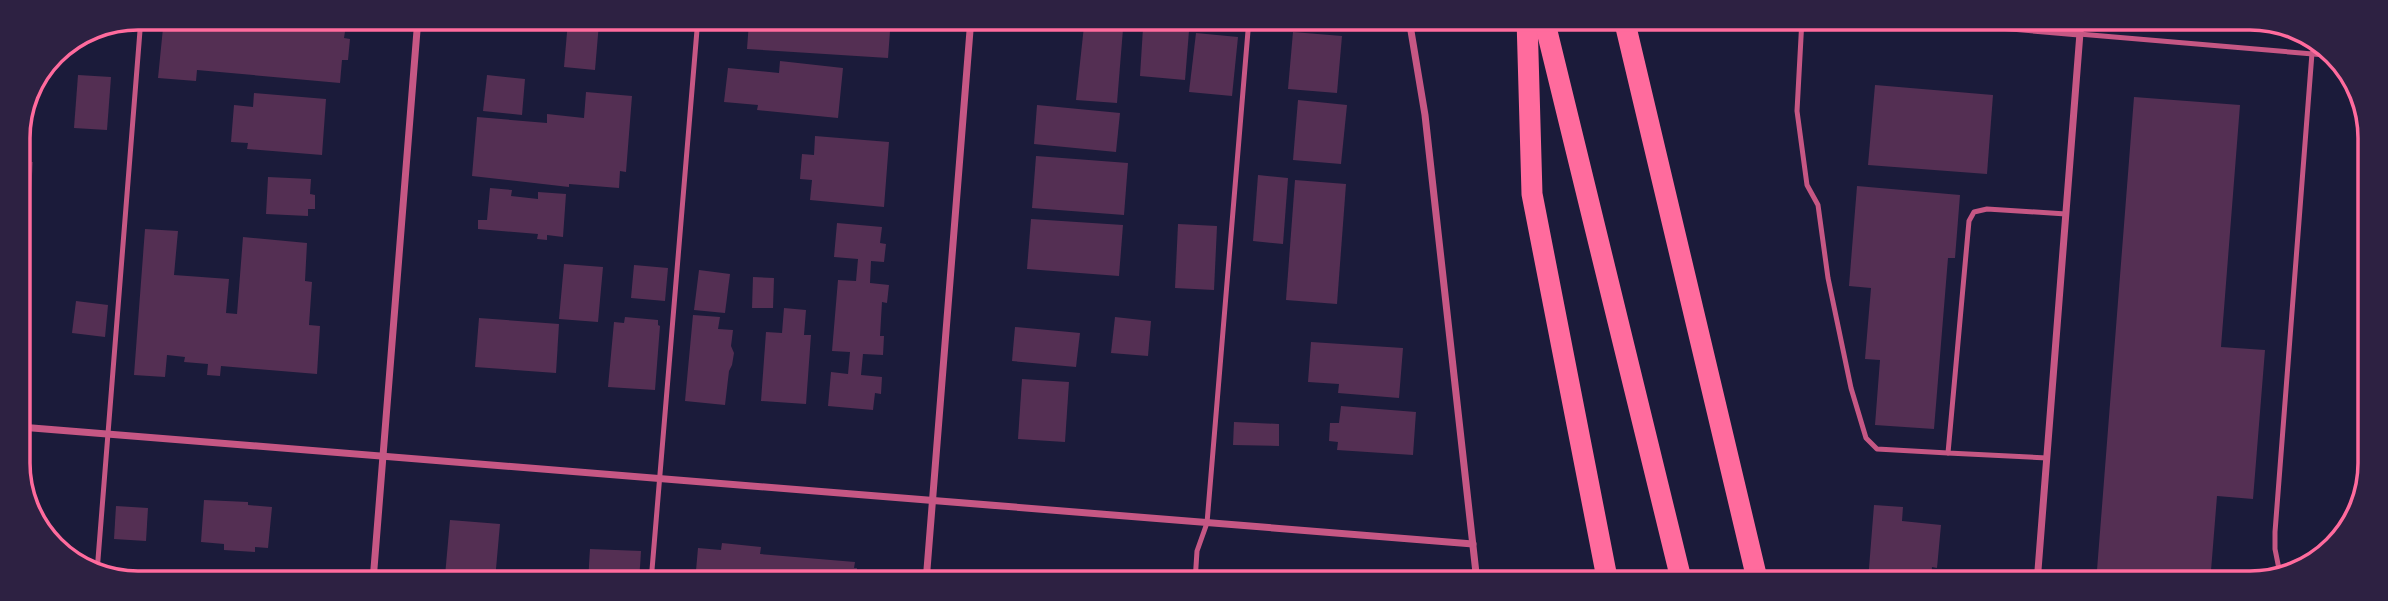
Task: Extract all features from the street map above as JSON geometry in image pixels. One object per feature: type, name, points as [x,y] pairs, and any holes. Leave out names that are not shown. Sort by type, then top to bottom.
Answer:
[{"type":"highway","points":[[1527,30],[1532,194],[1606,571]]},
{"type":"highway","points":[[1547,30],[1679,571]]},
{"type":"highway","points":[[1627,30],[1755,571]]},
{"type":"street","points":[[374,571],[417,30]]},
{"type":"street","points":[[927,571],[970,30]]},
{"type":"street","points":[[1411,30],[1425,115],[1476,571]]},
{"type":"street","points":[[2034,30],[2080,34]]},
{"type":"street","points":[[2038,571],[2080,30]]},
{"type":"street","points":[[30,428],[1473,544]]},
{"type":"lane","points":[[98,563],[140,30]]},
{"type":"lane","points":[[652,571],[697,30]]},
{"type":"lane","points":[[1196,571],[1197,551],[1207,523],[1249,30]]},
{"type":"lane","points":[[1801,30],[1797,111],[1807,185],[1818,205],[1828,278],[1866,438],[1877,449],[2047,458]]},
{"type":"lane","points":[[2080,34],[2319,55]]},
{"type":"lane","points":[[2279,567],[2275,532],[2312,54]]},
{"type":"lane","points":[[1948,453],[1969,221],[1974,212],[1987,209],[2066,214]]},
{"type":"building","points":[[163,30],[345,30],[344,38],[350,39],[348,60],[342,60],[340,83],[197,70],[196,81],[158,78]]},
{"type":"building","points":[[567,30],[598,30],[595,70],[564,67]]},
{"type":"building","points":[[748,30],[890,30],[888,58],[747,49]]},
{"type":"building","points":[[1084,30],[1123,30],[1117,103],[1076,100]]},
{"type":"building","points":[[1143,30],[1189,31],[1185,80],[1140,76]]},
{"type":"building","points":[[1293,32],[1342,36],[1337,93],[1288,89]]},
{"type":"building","points":[[1196,33],[1238,37],[1232,96],[1189,92]]},
{"type":"building","points":[[780,61],[843,68],[838,118],[757,110],[758,105],[724,102],[728,68],[779,73]]},
{"type":"building","points":[[78,75],[111,77],[107,130],[74,128]]},
{"type":"building","points":[[487,75],[525,79],[522,115],[483,111]]},
{"type":"building","points":[[1875,85],[1993,95],[1987,174],[1868,165]]},
{"type":"building","points":[[586,92],[632,96],[626,172],[620,171],[619,188],[569,184],[569,187],[472,176],[477,117],[547,123],[547,114],[584,118]]},
{"type":"building","points":[[254,93],[326,99],[322,155],[247,149],[248,143],[231,142],[234,105],[253,107]]},
{"type":"building","points":[[2134,97],[2240,105],[2221,347],[2265,350],[2253,499],[2217,496],[2211,571],[2097,571]]},
{"type":"building","points":[[1298,100],[1347,105],[1341,164],[1293,160]]},
{"type":"building","points":[[1037,105],[1120,113],[1116,152],[1034,144]]},
{"type":"building","points":[[815,136],[889,142],[884,207],[810,200],[812,180],[800,179],[802,154],[814,155]]},
{"type":"building","points":[[1036,156],[1128,163],[1124,215],[1032,208]]},
{"type":"building","points":[[30,162],[33,162],[30,190]]},
{"type":"building","points":[[1258,175],[1288,178],[1283,244],[1253,241]]},
{"type":"building","points":[[268,177],[311,179],[310,194],[315,195],[315,209],[308,209],[308,216],[266,214]]},
{"type":"building","points":[[1295,180],[1346,184],[1337,304],[1286,300]]},
{"type":"building","points":[[1857,186],[1960,195],[1955,258],[1948,258],[1934,429],[1875,425],[1880,360],[1865,359],[1871,288],[1849,286]]},
{"type":"building","points":[[490,188],[512,190],[511,196],[538,199],[538,192],[566,194],[563,237],[547,235],[547,240],[537,239],[538,234],[478,229],[478,220],[487,220]]},
{"type":"building","points":[[1031,219],[1123,225],[1119,276],[1027,269]]},
{"type":"building","points":[[837,223],[882,227],[880,243],[886,244],[884,262],[871,261],[870,283],[889,285],[887,303],[882,302],[880,336],[884,336],[883,355],[863,354],[861,375],[882,377],[881,394],[875,393],[873,410],[828,406],[831,372],[848,374],[850,352],[832,351],[838,280],[856,281],[858,259],[834,257]]},
{"type":"building","points":[[1178,224],[1217,226],[1214,290],[1175,288]]},
{"type":"building","points":[[145,229],[178,231],[174,275],[229,279],[226,313],[237,314],[243,237],[307,243],[305,281],[312,282],[309,325],[320,326],[317,374],[221,366],[220,376],[207,375],[208,364],[184,362],[185,357],[167,355],[165,377],[134,375]]},
{"type":"building","points":[[564,264],[603,267],[598,322],[559,319]]},
{"type":"building","points":[[634,265],[668,268],[665,301],[631,298]]},
{"type":"building","points":[[699,270],[730,274],[725,313],[694,310]]},
{"type":"building","points":[[753,277],[774,278],[773,308],[752,308]]},
{"type":"building","points":[[76,301],[108,305],[105,337],[72,333]]},
{"type":"building","points":[[784,308],[806,310],[804,335],[811,335],[806,404],[761,401],[766,332],[782,333]]},
{"type":"building","points":[[693,315],[720,317],[718,329],[733,330],[731,346],[734,353],[725,405],[685,401]]},
{"type":"building","points":[[625,317],[658,320],[660,326],[655,390],[608,387],[614,322],[624,323]]},
{"type":"building","points":[[1115,317],[1151,321],[1148,356],[1111,353]]},
{"type":"building","points":[[479,318],[559,324],[556,373],[475,367]]},
{"type":"building","points":[[1015,327],[1080,333],[1076,367],[1012,361]]},
{"type":"building","points":[[1311,342],[1403,348],[1399,398],[1338,393],[1339,384],[1308,382]]},
{"type":"building","points":[[1022,379],[1069,382],[1065,442],[1018,439]]},
{"type":"building","points":[[1341,406],[1416,412],[1413,455],[1337,450],[1338,442],[1329,441],[1330,423],[1339,423]]},
{"type":"building","points":[[1234,422],[1279,424],[1279,446],[1233,445]]},
{"type":"building","points":[[204,500],[248,502],[248,505],[272,507],[268,548],[255,547],[255,552],[224,550],[224,544],[201,542]]},
{"type":"building","points":[[1874,505],[1903,507],[1902,521],[1941,525],[1937,568],[1932,567],[1932,571],[1869,571]]},
{"type":"building","points":[[116,506],[148,508],[146,541],[114,539]]},
{"type":"building","points":[[450,520],[500,524],[496,571],[445,571]]},
{"type":"building","points":[[722,543],[761,547],[760,554],[855,562],[854,568],[857,568],[857,571],[696,571],[698,548],[721,550]]},
{"type":"building","points":[[590,549],[641,551],[640,571],[589,571]]}]
